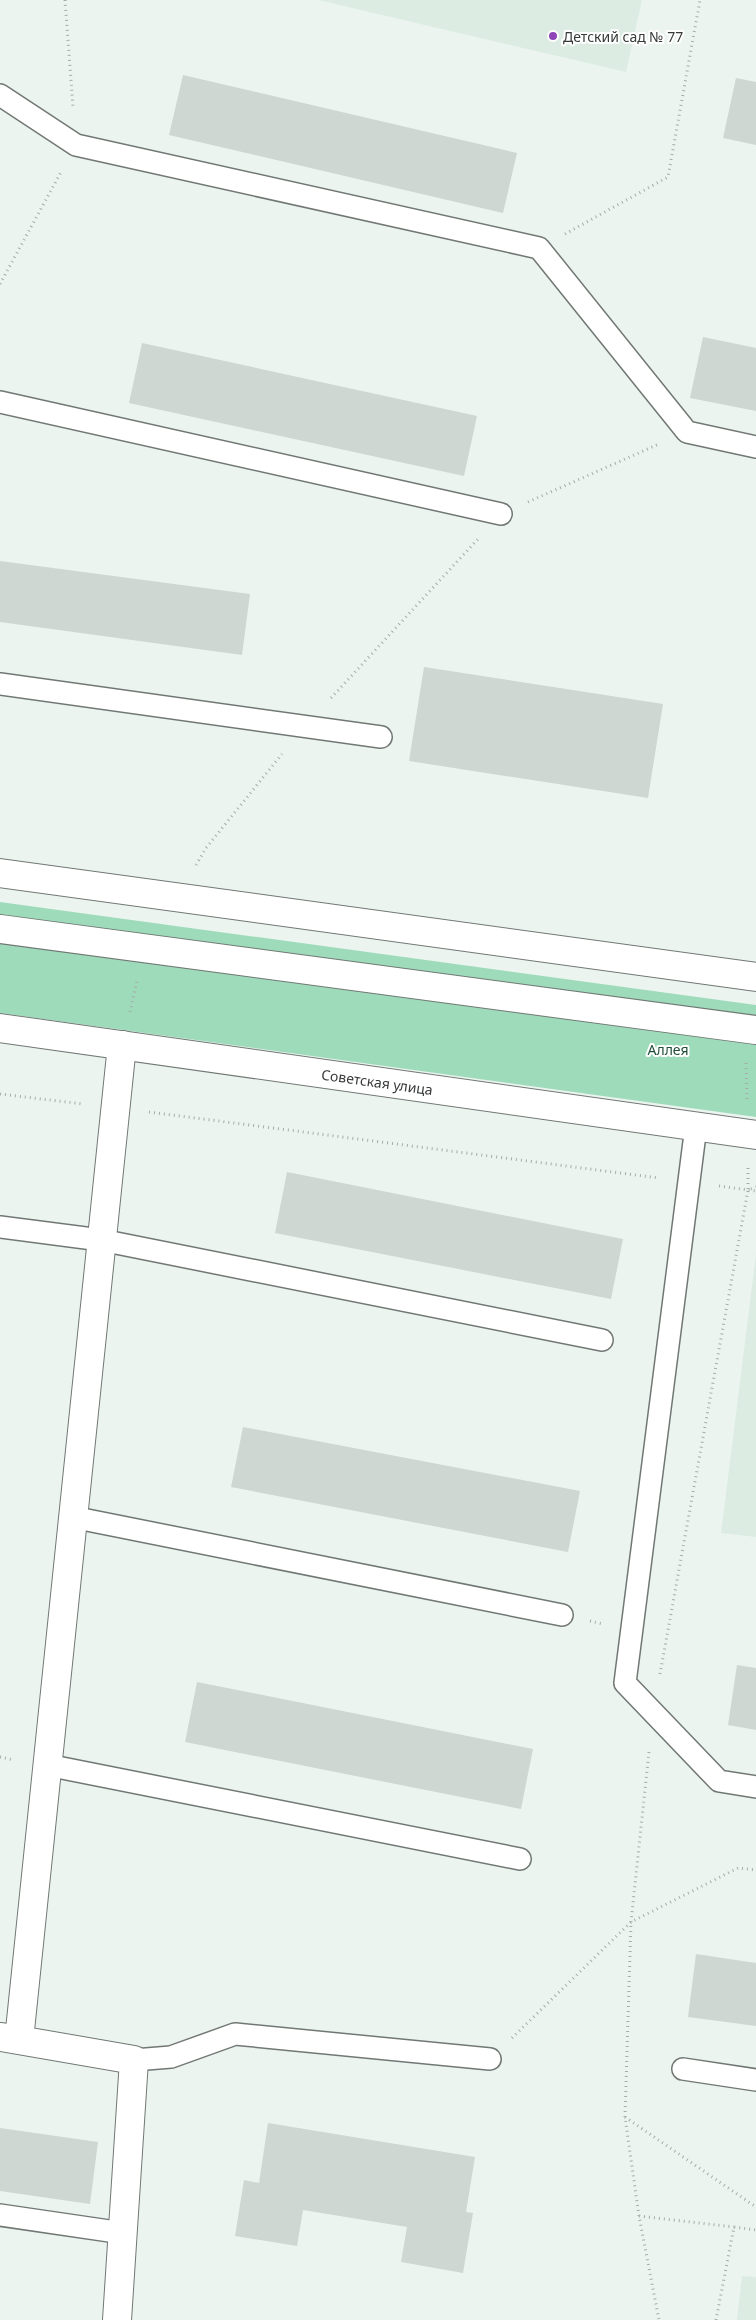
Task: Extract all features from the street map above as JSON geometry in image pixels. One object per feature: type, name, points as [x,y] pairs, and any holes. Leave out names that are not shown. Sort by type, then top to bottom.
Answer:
[{"type":"street","points":[[0,873],[756,977]]},
{"type":"street","points":[[0,929],[756,1030]]},
{"type":"street","name":"Советская улица","points":[[0,1028],[756,1135]]},
{"type":"street","points":[[117,2320],[134,2060],[9,2039],[47,1765],[122,1045]]},
{"type":"lane","points":[[0,95],[76,145],[539,248],[687,432],[756,447]]},
{"type":"lane","points":[[0,402],[501,514]]},
{"type":"lane","points":[[0,684],[380,737]]},
{"type":"lane","points":[[696,1126],[625,1683],[719,1782],[756,1787]]},
{"type":"lane","points":[[0,1227],[101,1240],[602,1340]]},
{"type":"lane","points":[[72,1518],[562,1615]]},
{"type":"lane","points":[[47,1765],[520,1859]]},
{"type":"lane","points":[[134,2060],[171,2056],[235,2034],[490,2059]]},
{"type":"lane","points":[[683,2069],[756,2080]]},
{"type":"lane","points":[[0,2215],[123,2233]]},
{"type":"path","points":[[0,284],[76,145],[65,0]]},
{"type":"path","points":[[539,248],[668,176],[700,0]]},
{"type":"path","points":[[176,898],[206,848],[304,726],[501,514],[687,432]]},
{"type":"path","points":[[122,1045],[145,948]]},
{"type":"path","points":[[0,1094],[756,1191]]},
{"type":"path","points":[[748,1190],[756,1187]]},
{"type":"path","points":[[659,2320],[639,2216],[625,2117],[631,1922],[653,1712],[748,1190]]},
{"type":"path","points":[[562,1615],[632,1630]]},
{"type":"path","points":[[490,2059],[631,1922],[738,1868],[756,1870]]},
{"type":"path","points":[[625,2117],[756,2207]]},
{"type":"path","points":[[639,2216],[756,2230]]},
{"type":"path","points":[[716,2320],[734,2227]]},
{"type":"shaded area","name":"Детский сад № 77","points":[[318,0],[642,0],[626,72]]},
{"type":"shaded area","points":[[756,1254],[756,1537],[721,1533]]},
{"type":"shaded area","points":[[742,2276],[756,2277],[756,2320],[737,2320]]},
{"type":"green space","name":"Аллея","points":[[0,902],[756,1005],[756,1117],[0,1013]]},
{"type":"building","points":[[183,75],[517,153],[503,213],[169,135]]},
{"type":"building","points":[[736,78],[756,82],[756,145],[723,138]]},
{"type":"building","points":[[703,337],[756,348],[756,411],[690,398]]},
{"type":"building","points":[[142,343],[477,416],[464,476],[129,403]]},
{"type":"building","points":[[0,561],[250,594],[242,655],[0,622]]},
{"type":"building","points":[[424,667],[663,704],[648,798],[409,761]]},
{"type":"building","points":[[287,1172],[623,1239],[611,1299],[275,1233]]},
{"type":"building","points":[[243,1427],[580,1491],[568,1552],[231,1487]]},
{"type":"building","points":[[737,1665],[756,1668],[756,1730],[728,1725]]},
{"type":"building","points":[[197,1682],[533,1749],[521,1809],[185,1742]]},
{"type":"building","points":[[696,1954],[756,1963],[756,2026],[688,2017]]},
{"type":"building","points":[[268,2123],[475,2157],[466,2212],[473,2213],[463,2273],[401,2262],[407,2227],[303,2210],[297,2246],[235,2236],[244,2180],[259,2183]]},
{"type":"building","points":[[0,2128],[98,2142],[90,2204],[0,2191]]},
{"type":"place","name":"Детский сад № 77","points":[[553,36]]}]
